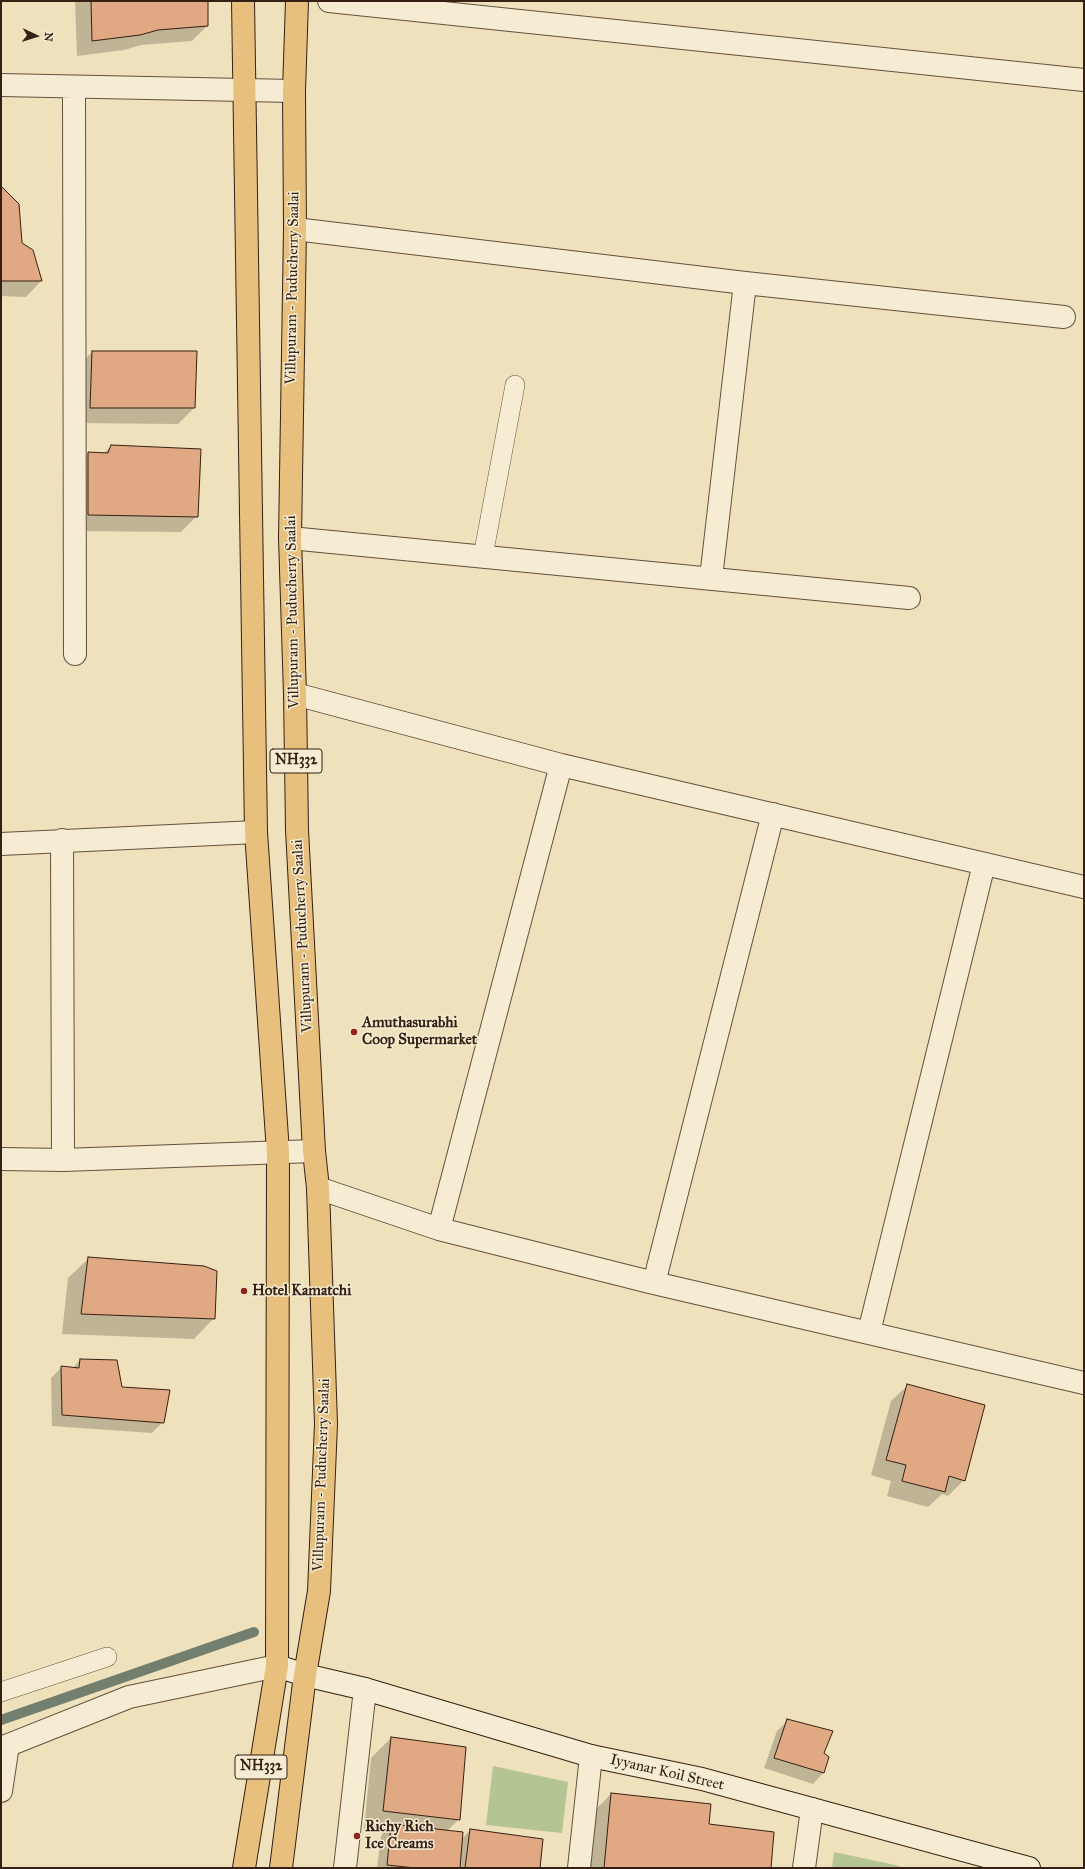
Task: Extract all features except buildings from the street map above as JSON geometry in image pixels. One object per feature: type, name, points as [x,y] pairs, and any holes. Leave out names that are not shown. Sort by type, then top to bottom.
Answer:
[{"type":"highway","points":[[243,1],[256,832],[278,1152],[277,1666]]},
{"type":"highway","name":"Villupuram - Puducherry Saalai","points":[[281,1868],[305,1675],[318,1591],[326,1424],[318,1188],[314,1150],[297,830],[295,694],[290,538],[295,229],[294,91],[297,1]]},
{"type":"highway","name":"NH332","points":[[244,1868],[277,1666]]},
{"type":"street","points":[[329,1],[1084,80]]},
{"type":"street","points":[[1,85],[294,91]]},
{"type":"street","points":[[74,87],[75,654]]},
{"type":"street","points":[[295,229],[746,283],[1064,317]]},
{"type":"street","points":[[711,578],[746,283]]},
{"type":"street","points":[[290,538],[909,598]]},
{"type":"street","points":[[295,694],[561,765],[1084,887]]},
{"type":"street","points":[[439,1229],[561,765]]},
{"type":"street","points":[[654,1283],[773,814]]},
{"type":"street","points":[[1,844],[256,832]]},
{"type":"street","points":[[62,840],[64,1160]]},
{"type":"street","points":[[869,1332],[984,864]]},
{"type":"street","points":[[1,1159],[64,1160],[314,1150]]},
{"type":"street","points":[[318,1188],[439,1229],[654,1283],[1084,1383]]},
{"type":"street","points":[[1,1791],[4,1747],[129,1697],[277,1666]]},
{"type":"street","name":"Iyyanar Koil Street","points":[[277,1666],[305,1675],[365,1689],[591,1756],[702,1779],[1029,1868]]},
{"type":"street","points":[[345,1868],[365,1689]]},
{"type":"street","points":[[579,1868],[591,1756]]},
{"type":"street","points":[[804,1868],[812,1809]]},
{"type":"lane","points":[[483,556],[515,385]]},
{"type":"lane","points":[[1,1692],[107,1657]]},
{"type":"green space","points":[[493,1766],[568,1782],[562,1833],[486,1825]]},
{"type":"green space","points":[[834,1852],[900,1866],[899,1868],[832,1868]]},
{"type":"waterway","points":[[1,1720],[254,1632]]},
{"type":"place","name":"Amuthasurabhi Coop Supermarket","points":[[354,1032]]},
{"type":"place","name":"Hotel Kamatchi","points":[[244,1291]]},
{"type":"place","name":"Richy Rich Ice Creams","points":[[357,1836]]}]
